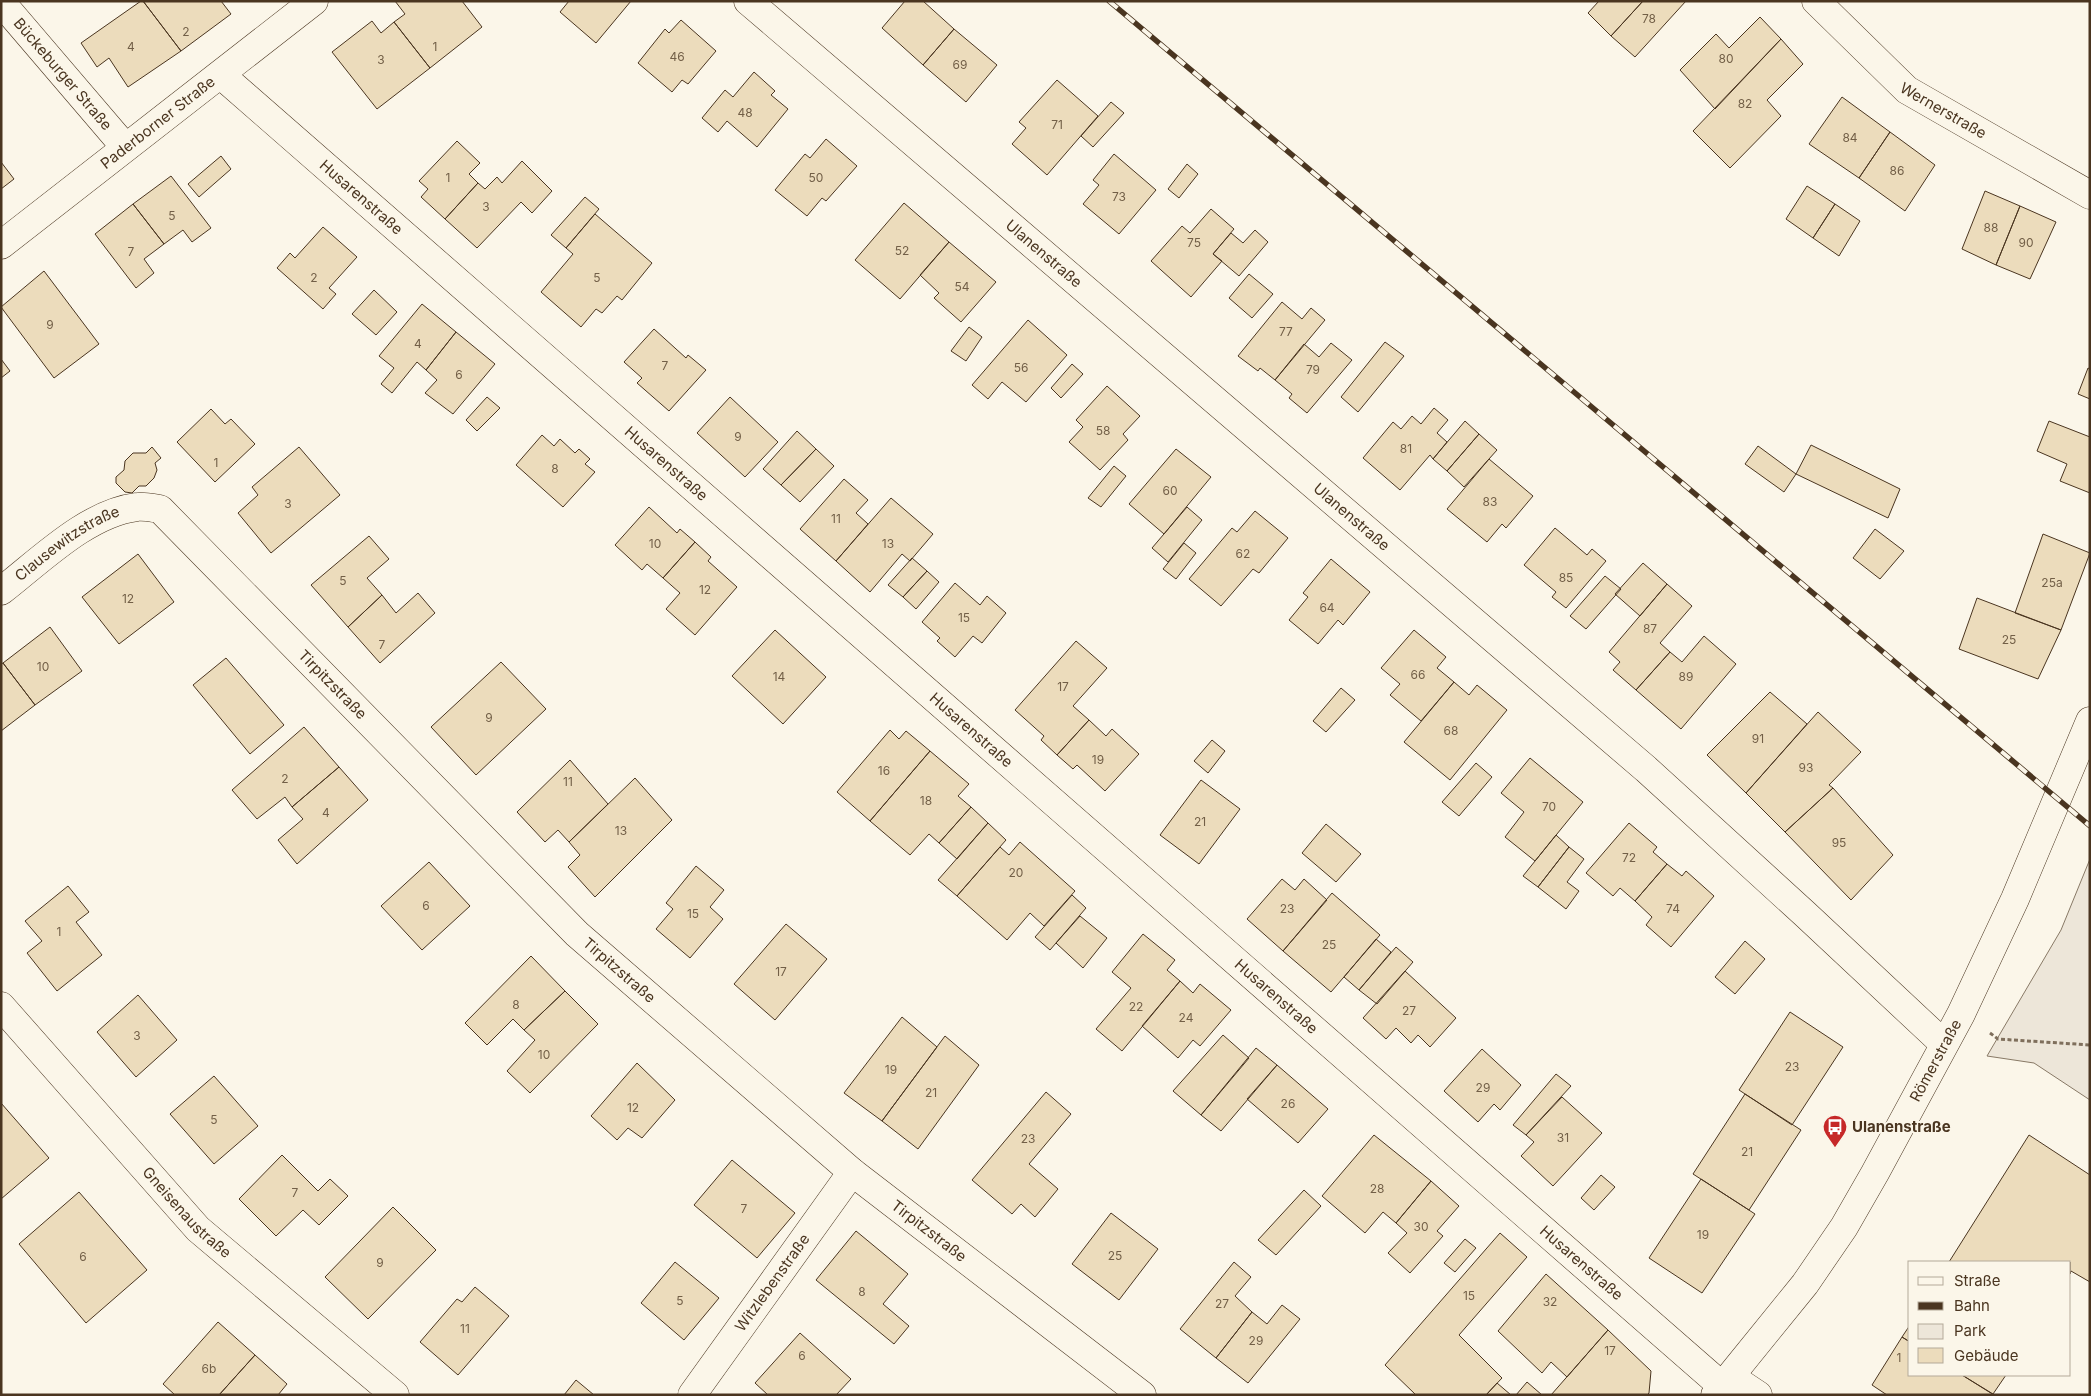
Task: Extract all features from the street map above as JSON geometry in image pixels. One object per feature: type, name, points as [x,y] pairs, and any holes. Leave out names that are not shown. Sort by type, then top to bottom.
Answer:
[{"type":"street","name":"Paderborner Straße","points":[[1,245],[314,1]]},
{"type":"street","name":"Ulanenstraße","points":[[748,1],[1646,769],[1806,914],[1944,1044]]},
{"type":"street","name":"Wernerstraße","points":[[1816,1],[1907,90],[2090,195]]},
{"type":"street","name":"Bückeburger Straße","points":[[1,2],[125,147]]},
{"type":"street","name":"Husarenstraße","points":[[221,75],[1722,1386],[1758,1395]]},
{"type":"street","name":"Clausewitzstraße","points":[[1,591],[86,525],[112,512],[139,506]]},
{"type":"street","name":"Tirpitzstraße","points":[[139,506],[160,509],[577,934],[852,1172],[1142,1395]]},
{"type":"street","name":"Römerstraße","points":[[1722,1386],[1805,1284],[1844,1227],[1875,1173],[1961,1014],[2015,900],[2090,721]]},
{"type":"street","name":"Gneisenaustraße","points":[[1,1006],[198,1230],[395,1395]]},
{"type":"street","name":"Witzlebenstraße","points":[[692,1395],[852,1172]]},
{"type":"path","points":[[1998,1039],[2090,1045]]},
{"type":"green space","points":[[2090,859],[2090,1100],[2034,1063],[1987,1056],[2061,930]]},
{"type":"building","points":[[143,1],[181,51],[128,87],[109,58],[97,67],[81,43]]},
{"type":"building","points":[[143,1],[221,1],[231,14],[181,51]]},
{"type":"building","points":[[395,1],[462,1],[482,27],[430,68],[394,22],[405,14]]},
{"type":"building","points":[[569,1],[631,1],[596,43],[560,12]]},
{"type":"building","points":[[905,1],[923,1],[954,29],[923,65],[882,28]]},
{"type":"building","points":[[1599,1],[1643,1],[1611,36],[1588,13]]},
{"type":"building","points":[[1643,1],[1686,1],[1635,57],[1611,36]]},
{"type":"building","points":[[1760,17],[1781,39],[1715,109],[1680,70],[1716,34],[1729,48]]},
{"type":"building","points":[[681,20],[716,51],[688,84],[682,80],[672,92],[638,63],[665,29],[669,33]]},
{"type":"building","points":[[372,21],[381,33],[394,22],[430,68],[377,109],[332,52]]},
{"type":"building","points":[[954,29],[997,65],[966,102],[923,65]]},
{"type":"building","points":[[1781,39],[1803,64],[1767,100],[1781,116],[1730,168],[1693,131]]},
{"type":"building","points":[[754,72],[775,91],[771,95],[788,109],[757,147],[727,121],[718,132],[702,118],[725,90],[733,97]]},
{"type":"building","points":[[1057,80],[1098,116],[1047,175],[1012,144],[1026,128],[1019,122]]},
{"type":"building","points":[[1842,97],[1890,132],[1859,178],[1809,144]]},
{"type":"building","points":[[1111,102],[1124,113],[1093,147],[1081,136]]},
{"type":"building","points":[[1890,132],[1935,165],[1905,211],[1859,178]]},
{"type":"building","points":[[826,139],[857,166],[826,201],[822,198],[807,216],[775,190],[805,154],[810,158]]},
{"type":"building","points":[[457,141],[480,163],[469,174],[478,183],[445,219],[421,197],[428,189],[419,181]]},
{"type":"building","points":[[1114,154],[1156,190],[1119,234],[1083,204],[1099,185],[1093,180]]},
{"type":"building","points":[[221,156],[231,169],[199,197],[188,184]]},
{"type":"building","points":[[522,161],[552,191],[532,213],[521,202],[477,248],[445,219],[478,183],[485,189],[497,177],[502,183]]},
{"type":"building","points":[[1,162],[14,179],[1,189]]},
{"type":"building","points":[[1187,164],[1198,174],[1179,198],[1168,189]]},
{"type":"building","points":[[171,176],[211,228],[192,242],[183,230],[164,244],[133,204]]},
{"type":"building","points":[[1807,186],[1835,204],[1813,238],[1786,219]]},
{"type":"building","points":[[1985,191],[2020,206],[1996,265],[1962,249]]},
{"type":"building","points":[[585,197],[599,209],[566,248],[551,235]]},
{"type":"building","points":[[904,203],[949,242],[900,299],[855,260]]},
{"type":"building","points":[[133,204],[164,244],[144,259],[154,273],[136,288],[95,234]]},
{"type":"building","points":[[1835,204],[1860,221],[1839,256],[1813,238]]},
{"type":"building","points":[[2020,206],[2056,222],[2030,279],[1996,265]]},
{"type":"building","points":[[1211,209],[1234,229],[1213,254],[1222,261],[1191,297],[1151,261],[1182,226],[1190,233]]},
{"type":"building","points":[[595,214],[652,263],[622,300],[617,296],[602,313],[596,309],[581,327],[541,292],[573,254],[566,248]]},
{"type":"building","points":[[323,227],[357,257],[329,288],[336,294],[323,309],[277,268],[290,253],[295,258]]},
{"type":"building","points":[[1255,230],[1268,242],[1239,276],[1213,254],[1231,233],[1243,243]]},
{"type":"building","points":[[949,242],[996,282],[961,322],[934,298],[939,293],[920,275]]},
{"type":"building","points":[[44,271],[99,344],[54,378],[1,307]]},
{"type":"building","points":[[1249,274],[1273,294],[1252,318],[1229,298]]},
{"type":"building","points":[[374,290],[397,312],[376,335],[352,314]]},
{"type":"building","points":[[1282,302],[1302,319],[1311,308],[1325,320],[1275,380],[1260,368],[1258,371],[1238,356]]},
{"type":"building","points":[[422,304],[456,332],[426,370],[417,362],[392,393],[381,384],[394,368],[379,356]]},
{"type":"building","points":[[1028,320],[1067,355],[1026,402],[1002,382],[988,399],[972,385]]},
{"type":"building","points":[[969,327],[982,337],[966,361],[951,351]]},
{"type":"building","points":[[654,329],[686,358],[688,355],[706,370],[669,411],[637,383],[642,378],[624,362]]},
{"type":"building","points":[[456,332],[495,364],[453,414],[425,393],[437,380],[426,370]]},
{"type":"building","points":[[1385,342],[1404,356],[1358,412],[1341,397]]},
{"type":"building","points":[[1331,343],[1352,360],[1307,413],[1289,398],[1292,394],[1275,380],[1304,344],[1319,357]]},
{"type":"building","points":[[1,359],[10,371],[1,378]]},
{"type":"building","points":[[1072,364],[1083,374],[1061,398],[1051,388]]},
{"type":"building","points":[[2088,368],[2090,369],[2090,399],[2078,394]]},
{"type":"building","points":[[1107,386],[1140,416],[1123,434],[1128,440],[1100,470],[1069,442],[1083,427],[1076,420]]},
{"type":"building","points":[[487,397],[500,408],[477,431],[466,420]]},
{"type":"building","points":[[730,397],[778,442],[745,477],[697,433]]},
{"type":"building","points":[[1434,408],[1448,420],[1437,433],[1447,442],[1433,459],[1430,455],[1400,490],[1363,458],[1393,422],[1401,429],[1412,416],[1421,424]]},
{"type":"building","points":[[211,409],[225,424],[231,419],[255,444],[215,482],[177,442]]},
{"type":"building","points":[[1465,421],[1479,434],[1447,471],[1433,459]]},
{"type":"building","points":[[2049,421],[2090,437],[2090,493],[2060,481],[2067,464],[2037,451]]},
{"type":"building","points":[[797,431],[816,449],[781,485],[763,469]]},
{"type":"building","points":[[1479,434],[1497,450],[1464,487],[1447,471]]},
{"type":"building","points":[[542,435],[554,446],[560,439],[575,453],[579,449],[590,459],[585,464],[595,472],[563,507],[516,465]]},
{"type":"building","points":[[1811,445],[1900,489],[1888,518],[1796,474]]},
{"type":"building","points":[[1758,446],[1796,474],[1784,492],[1745,464]]},
{"type":"building","points":[[152,447],[161,458],[155,463],[157,470],[154,478],[146,486],[139,486],[132,493],[125,492],[116,483],[116,477],[124,470],[125,461],[133,453],[146,453]]},
{"type":"building","points":[[299,447],[340,495],[271,553],[238,513],[258,495],[252,487]]},
{"type":"building","points":[[816,449],[834,466],[800,502],[781,485]]},
{"type":"building","points":[[1176,449],[1211,477],[1164,534],[1129,504]]},
{"type":"building","points":[[1489,459],[1533,496],[1506,528],[1502,524],[1487,542],[1447,509]]},
{"type":"building","points":[[1114,466],[1126,476],[1101,507],[1088,498]]},
{"type":"building","points":[[844,479],[868,500],[856,513],[868,524],[836,561],[800,529]]},
{"type":"building","points":[[891,498],[933,534],[910,561],[902,554],[870,592],[836,561]]},
{"type":"building","points":[[649,507],[677,533],[680,529],[695,542],[663,578],[647,564],[642,570],[615,545]]},
{"type":"building","points":[[1187,507],[1202,520],[1168,562],[1152,548]]},
{"type":"building","points":[[1255,511],[1288,538],[1259,573],[1253,569],[1221,606],[1189,579],[1232,528],[1237,532]]},
{"type":"building","points":[[1555,528],[1587,555],[1592,549],[1606,561],[1566,608],[1552,597],[1556,592],[1524,565]]},
{"type":"building","points":[[1875,529],[1904,551],[1880,579],[1853,558]]},
{"type":"building","points":[[2043,534],[2090,553],[2061,630],[2015,613]]},
{"type":"building","points":[[369,536],[389,559],[367,578],[382,595],[348,627],[311,585]]},
{"type":"building","points":[[695,542],[711,557],[708,561],[737,587],[695,635],[666,609],[680,593],[663,578]]},
{"type":"building","points":[[1184,543],[1196,553],[1176,579],[1163,569]]},
{"type":"building","points":[[138,554],[174,602],[119,644],[82,597]]},
{"type":"building","points":[[912,558],[927,571],[903,597],[888,585]]},
{"type":"building","points":[[1331,559],[1370,592],[1343,625],[1338,620],[1318,644],[1289,620],[1308,597],[1303,593]]},
{"type":"building","points":[[1643,563],[1667,584],[1640,616],[1615,594]]},
{"type":"building","points":[[927,571],[939,582],[916,609],[903,597]]},
{"type":"building","points":[[1605,576],[1621,589],[1586,629],[1570,616]]},
{"type":"building","points":[[955,583],[980,605],[987,596],[1006,613],[982,643],[973,636],[955,657],[937,641],[940,638],[922,622]]},
{"type":"building","points":[[1667,584],[1692,606],[1660,643],[1670,652],[1636,690],[1613,670],[1620,662],[1609,652]]},
{"type":"building","points":[[418,593],[435,613],[380,663],[348,627],[382,595],[396,613]]},
{"type":"building","points":[[1977,598],[2061,630],[2038,679],[1959,649]]},
{"type":"building","points":[[50,627],[82,671],[35,705],[3,663]]},
{"type":"building","points":[[775,630],[826,677],[783,724],[732,676]]},
{"type":"building","points":[[1414,630],[1446,657],[1437,668],[1454,682],[1421,721],[1390,695],[1400,684],[1381,668]]},
{"type":"building","points":[[1704,636],[1736,664],[1681,729],[1636,690],[1670,652],[1682,662]]},
{"type":"building","points":[[1076,641],[1107,668],[1073,706],[1089,720],[1057,755],[1041,740],[1044,736],[1015,710]]},
{"type":"building","points":[[226,658],[284,725],[250,754],[193,685]]},
{"type":"building","points":[[501,662],[546,709],[476,775],[431,727]]},
{"type":"building","points":[[3,663],[35,705],[1,731],[1,664]]},
{"type":"building","points":[[1454,682],[1469,695],[1477,685],[1507,710],[1450,780],[1404,742]]},
{"type":"building","points":[[1341,688],[1355,700],[1326,732],[1313,721]]},
{"type":"building","points":[[1770,692],[1807,724],[1746,793],[1707,755]]},
{"type":"building","points":[[1818,712],[1861,752],[1829,785],[1833,788],[1785,832],[1746,793]]},
{"type":"building","points":[[1089,720],[1106,736],[1112,729],[1139,754],[1105,791],[1077,765],[1073,769],[1057,755]]},
{"type":"building","points":[[304,727],[339,767],[292,807],[285,797],[257,819],[232,790]]},
{"type":"building","points":[[890,730],[899,739],[906,731],[930,751],[870,821],[837,792]]},
{"type":"building","points":[[1212,740],[1225,751],[1208,773],[1194,761]]},
{"type":"building","points":[[930,751],[969,784],[958,796],[971,807],[939,843],[929,834],[910,855],[870,821]]},
{"type":"building","points":[[1530,758],[1583,802],[1535,861],[1505,837],[1524,812],[1501,793]]},
{"type":"building","points":[[570,760],[608,804],[569,842],[558,830],[545,842],[517,812]]},
{"type":"building","points":[[1476,763],[1492,777],[1459,816],[1442,802]]},
{"type":"building","points":[[339,767],[368,800],[297,864],[278,840],[303,819],[292,807]]},
{"type":"building","points":[[635,778],[672,820],[595,897],[568,867],[580,855],[569,842]]},
{"type":"building","points":[[1201,780],[1240,809],[1199,864],[1160,835]]},
{"type":"building","points":[[1833,788],[1893,855],[1851,900],[1785,832]]},
{"type":"building","points":[[971,807],[988,823],[957,859],[939,843]]},
{"type":"building","points":[[988,823],[1006,840],[957,896],[938,880]]},
{"type":"building","points":[[1629,823],[1657,847],[1653,852],[1667,864],[1635,901],[1620,888],[1613,896],[1586,873]]},
{"type":"building","points":[[1326,824],[1361,854],[1336,882],[1302,853]]},
{"type":"building","points":[[1556,835],[1569,847],[1538,887],[1523,876]]},
{"type":"building","points":[[1020,842],[1075,891],[1044,926],[1030,913],[1007,940],[957,896],[1000,847],[1009,855]]},
{"type":"building","points":[[1569,847],[1584,859],[1567,882],[1579,891],[1566,909],[1538,887]]},
{"type":"building","points":[[429,862],[470,906],[422,950],[381,906]]},
{"type":"building","points":[[1667,864],[1682,876],[1686,871],[1714,896],[1671,947],[1646,925],[1652,917],[1635,901]]},
{"type":"building","points":[[696,866],[724,890],[710,907],[723,919],[690,958],[656,929],[673,909],[666,903]]},
{"type":"building","points":[[1282,879],[1295,890],[1304,879],[1327,900],[1283,951],[1247,919]]},
{"type":"building","points":[[68,886],[89,912],[76,922],[102,955],[57,991],[27,953],[42,941],[25,921]]},
{"type":"building","points":[[1332,893],[1380,935],[1331,992],[1283,951]]},
{"type":"building","points":[[1072,895],[1086,908],[1050,950],[1035,937]]},
{"type":"building","points":[[1080,916],[1107,938],[1083,968],[1056,943]]},
{"type":"building","points":[[786,924],[827,959],[775,1020],[734,984]]},
{"type":"building","points":[[1143,934],[1175,960],[1167,970],[1180,981],[1122,1051],[1096,1029],[1131,988],[1112,972]]},
{"type":"building","points":[[1376,939],[1391,952],[1359,990],[1344,977]]},
{"type":"building","points":[[1745,941],[1765,959],[1735,994],[1715,977]]},
{"type":"building","points":[[1396,947],[1413,962],[1377,1004],[1359,990]]},
{"type":"building","points":[[531,956],[565,991],[524,1030],[513,1019],[487,1045],[465,1023]]},
{"type":"building","points":[[1405,971],[1456,1018],[1430,1047],[1418,1035],[1411,1043],[1396,1028],[1386,1039],[1363,1018]]},
{"type":"building","points":[[1180,981],[1193,993],[1200,984],[1231,1010],[1200,1046],[1193,1040],[1178,1058],[1142,1026]]},
{"type":"building","points":[[565,991],[598,1024],[530,1093],[507,1071],[535,1040],[524,1030]]},
{"type":"building","points":[[138,995],[177,1040],[136,1077],[97,1032]]},
{"type":"building","points":[[1790,1012],[1843,1047],[1792,1125],[1739,1090]]},
{"type":"building","points":[[902,1017],[937,1047],[882,1121],[844,1093]]},
{"type":"building","points":[[1223,1035],[1249,1058],[1201,1115],[1173,1091]]},
{"type":"building","points":[[945,1036],[979,1065],[918,1149],[882,1121]]},
{"type":"building","points":[[1256,1048],[1277,1065],[1221,1131],[1201,1115]]},
{"type":"building","points":[[1482,1049],[1521,1085],[1500,1110],[1494,1104],[1478,1122],[1444,1091]]},
{"type":"building","points":[[637,1063],[675,1100],[642,1138],[628,1128],[617,1140],[591,1116]]},
{"type":"building","points":[[1277,1065],[1328,1109],[1298,1143],[1247,1099]]},
{"type":"building","points":[[1556,1074],[1571,1086],[1526,1135],[1513,1125]]},
{"type":"building","points":[[214,1076],[258,1126],[214,1164],[170,1114]]},
{"type":"building","points":[[1046,1092],[1071,1114],[1029,1164],[1058,1189],[1035,1217],[1021,1204],[1012,1214],[972,1180]]},
{"type":"building","points":[[1745,1094],[1801,1130],[1749,1210],[1693,1174]]},
{"type":"building","points":[[1562,1097],[1602,1133],[1553,1186],[1521,1156],[1534,1142],[1526,1135]]},
{"type":"building","points":[[1,1103],[49,1158],[1,1199]]},
{"type":"building","points":[[1374,1135],[1431,1181],[1396,1223],[1383,1212],[1365,1233],[1322,1196]]},
{"type":"building","points":[[2029,1135],[2090,1175],[2090,1282],[2071,1271],[2071,1261],[1950,1261]]},
{"type":"building","points":[[282,1155],[318,1191],[330,1179],[348,1196],[319,1225],[303,1210],[276,1236],[239,1199]]},
{"type":"building","points":[[732,1160],[795,1213],[757,1258],[694,1205]]},
{"type":"building","points":[[1601,1175],[1615,1187],[1594,1210],[1581,1198]]},
{"type":"building","points":[[1701,1179],[1755,1214],[1702,1293],[1649,1258]]},
{"type":"building","points":[[1431,1181],[1459,1206],[1437,1231],[1443,1236],[1410,1273],[1388,1253],[1407,1233],[1396,1223]]},
{"type":"building","points":[[1304,1190],[1321,1206],[1276,1255],[1258,1240]]},
{"type":"building","points":[[79,1192],[147,1270],[86,1323],[19,1244]]},
{"type":"building","points":[[393,1207],[436,1250],[368,1319],[325,1277]]},
{"type":"building","points":[[1111,1213],[1158,1249],[1119,1300],[1072,1264]]},
{"type":"building","points":[[856,1231],[908,1274],[883,1304],[909,1326],[894,1344],[816,1280]]},
{"type":"building","points":[[1500,1233],[1527,1257],[1459,1335],[1502,1378],[1486,1395],[1416,1395],[1385,1365]]},
{"type":"building","points":[[1465,1239],[1476,1248],[1455,1272],[1444,1263]]},
{"type":"building","points":[[675,1262],[719,1298],[684,1340],[641,1303]]},
{"type":"building","points":[[1234,1262],[1251,1277],[1235,1296],[1252,1312],[1216,1358],[1180,1329]]},
{"type":"building","points":[[1546,1274],[1608,1330],[1567,1377],[1551,1362],[1542,1373],[1498,1331]]},
{"type":"building","points":[[475,1287],[509,1316],[458,1375],[420,1342],[457,1299],[462,1302]]},
{"type":"building","points":[[1282,1305],[1300,1319],[1248,1383],[1216,1358],[1252,1312],[1267,1324]]},
{"type":"building","points":[[218,1322],[255,1355],[219,1395],[175,1395],[163,1384]]},
{"type":"building","points":[[1908,1328],[1908,1341],[1902,1337]]},
{"type":"building","points":[[1608,1330],[1651,1371],[1649,1393],[1647,1395],[1551,1395]]},
{"type":"building","points":[[800,1333],[851,1379],[836,1395],[768,1395],[755,1383]]},
{"type":"building","points":[[1902,1337],[1908,1341],[1908,1376],[1964,1376],[1994,1395],[1887,1395],[1872,1385]]},
{"type":"building","points":[[255,1355],[287,1384],[278,1395],[219,1395]]},
{"type":"building","points":[[1964,1376],[2005,1376],[1993,1394]]},
{"type":"building","points":[[576,1380],[594,1395],[564,1395]]},
{"type":"building","points":[[1527,1382],[1542,1395],[1516,1395]]},
{"type":"building","points":[[1497,1383],[1511,1395],[1486,1395]]},
{"type":"railway","points":[[1109,1],[2090,826]]},
{"type":"place","name":"Ulanenstraße","points":[[1835,1148]]}]
